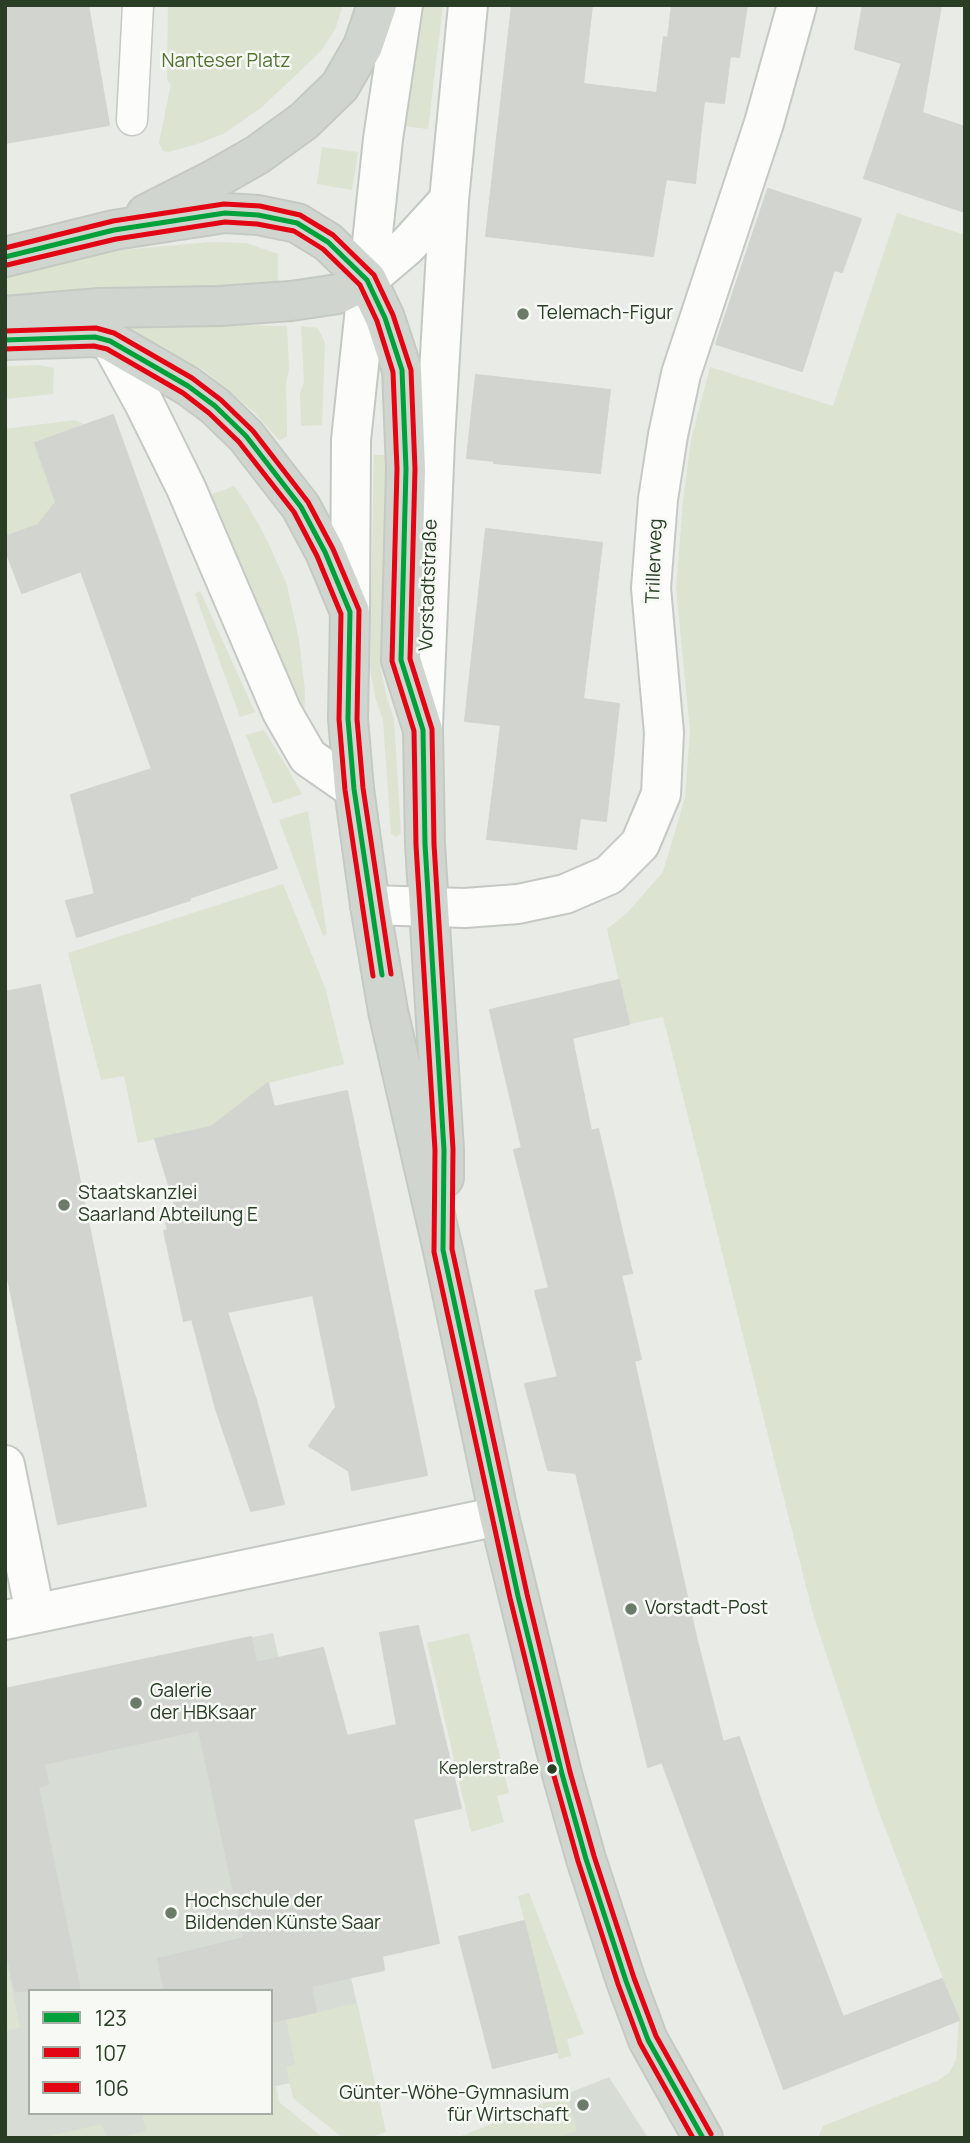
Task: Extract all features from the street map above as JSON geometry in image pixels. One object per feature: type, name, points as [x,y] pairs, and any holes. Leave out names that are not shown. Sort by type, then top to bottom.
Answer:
[{"type":"main road","points":[[114,230],[257,155],[304,121],[340,86],[363,46],[377,5]]},
{"type":"main road","points":[[5,257],[114,230],[225,213],[258,215],[297,223],[328,242],[367,280],[385,318],[402,370],[406,470],[401,660],[423,730]]},
{"type":"main road","points":[[5,316],[100,308],[219,306],[291,301],[338,294],[367,280]]},
{"type":"main road","points":[[5,340],[95,337],[110,341],[215,406],[246,436],[301,507],[326,552],[350,612]]},
{"type":"main road","name":"Vorstadtstraße","points":[[350,612],[348,719],[354,789],[370,905],[388,1011],[443,1250],[499,1516],[562,1774],[586,1859],[626,1981],[648,2040],[703,2138]]},
{"type":"main road","name":"Vorstadtstraße","points":[[423,730],[425,844],[444,1150],[443,1250]]},
{"type":"street","points":[[132,120],[138,5]]},
{"type":"street","name":"Vorstadtstraße","points":[[350,612],[351,440],[386,112],[403,5]]},
{"type":"street","name":"Vorstadtstraße","points":[[423,730],[435,441],[449,200],[468,5]]},
{"type":"street","name":"Trillerweg","points":[[370,905],[466,908],[518,904],[565,894],[609,875],[640,844],[661,794],[664,733],[651,588],[657,499],[668,435],[681,374],[764,123],[797,5]]},
{"type":"street","points":[[367,280],[407,246],[449,200]]},
{"type":"street","points":[[110,341],[186,488],[282,712],[308,757],[354,789]]},
{"type":"street","points":[[5,1465],[20,1616],[499,1516]]},
{"type":"shaded area","name":"Hochschule der Bildenden Künste Saar","points":[[273,1633],[371,2066],[273,2087],[273,1989],[28,1989],[28,2115],[146,2115],[143,2116],[148,2138],[5,2138],[5,1689]]},
{"type":"shaded area","name":"Günter-Wöhe-Gymnasium für Wirtschaft","points":[[609,2077],[648,2138],[457,2138]]},
{"type":"green space","name":"Nanteser Platz","points":[[168,5],[343,5],[335,30],[321,51],[262,107],[225,133],[169,152],[163,151],[159,143],[171,84],[167,80]]},
{"type":"green space","points":[[421,5],[443,5],[428,129],[403,126]]},
{"type":"green space","points":[[322,147],[358,152],[352,190],[317,184]]},
{"type":"green space","points":[[897,213],[965,235],[965,2138],[818,2138],[823,2126],[937,2081],[949,2073],[956,2060],[959,2020],[877,1807],[813,1614],[663,1017],[629,1024],[607,929],[627,913],[663,872],[685,798],[690,731],[676,588],[691,440],[710,367],[833,406]]},
{"type":"green space","points":[[211,242],[246,243],[278,254],[278,285],[103,288],[5,297],[5,274],[110,251]]},
{"type":"green space","points":[[109,323],[287,326],[287,437],[279,440],[254,412],[204,370]]},
{"type":"green space","points":[[301,326],[318,328],[325,343],[322,425],[301,426],[300,394],[304,381]]},
{"type":"green space","points":[[38,365],[54,368],[53,394],[5,399],[5,366]]},
{"type":"green space","points":[[75,420],[86,425],[35,444],[61,516],[5,537],[5,429]]},
{"type":"green space","points":[[374,455],[388,455],[381,669],[394,719],[401,833],[397,837],[391,834],[383,720],[370,669]]},
{"type":"green space","points":[[234,486],[266,538],[287,585],[299,640],[305,691],[304,726],[205,497]]},
{"type":"green space","points":[[200,591],[255,712],[240,717],[195,594]]},
{"type":"green space","points":[[264,730],[302,794],[273,804],[246,735]]},
{"type":"green space","points":[[308,811],[327,934],[323,936],[279,820]]},
{"type":"green space","points":[[283,884],[326,990],[344,1064],[268,1083],[211,1127],[138,1143],[124,1076],[101,1080],[68,953]]},
{"type":"green space","points":[[469,1633],[509,1793],[497,1796],[504,1822],[471,1832],[427,1643]]},
{"type":"green space","points":[[529,1893],[584,2034],[567,2039],[571,2056],[559,2059],[518,1896]]},
{"type":"green space","points":[[5,1955],[20,2028],[5,2031]]},
{"type":"green space","points":[[357,2003],[386,2132],[368,2138],[343,2138],[293,2098],[286,2067],[295,2064],[286,2019]]},
{"type":"green space","points":[[276,2086],[279,2102],[323,2138],[116,2138],[146,2131],[143,2115],[273,2115],[273,2087]]},
{"type":"green space","points":[[567,2094],[577,2131],[556,2138],[457,2138]]},
{"type":"green space","points":[[102,2124],[106,2138],[39,2138]]},
{"type":"building","points":[[21,5],[88,5],[109,125],[5,143],[5,8]]},
{"type":"building","points":[[512,5],[592,5],[583,84],[657,93],[664,37],[668,38],[672,5],[747,5],[739,57],[730,56],[724,103],[704,101],[695,183],[666,179],[653,256],[486,236]]},
{"type":"building","points":[[863,5],[941,5],[922,113],[965,127],[965,212],[864,178],[902,63],[855,49]]},
{"type":"building","points":[[768,189],[861,219],[842,272],[834,270],[802,371],[716,344]]},
{"type":"building","points":[[476,375],[610,390],[600,473],[467,458]]},
{"type":"building","points":[[113,415],[277,868],[77,937],[66,901],[95,894],[71,795],[152,769],[81,571],[22,593],[5,549],[5,537],[38,525],[56,502],[35,443]]},
{"type":"building","points":[[486,529],[602,543],[583,699],[619,704],[606,821],[580,818],[576,849],[487,839],[501,725],[465,721]]},
{"type":"building","points":[[619,980],[629,1024],[572,1038],[591,1131],[598,1129],[632,1273],[621,1275],[641,1359],[634,1361],[697,1641],[723,1742],[739,1737],[843,2017],[942,1979],[959,2020],[784,2089],[662,1762],[648,1767],[576,1473],[548,1470],[525,1384],[558,1377],[535,1291],[549,1288],[514,1150],[522,1148],[490,1010]]},
{"type":"building","points":[[40,985],[146,1506],[58,1524],[5,1264],[5,992]]},
{"type":"building","points":[[268,1083],[274,1107],[347,1091],[427,1475],[352,1490],[349,1471],[309,1446],[336,1407],[313,1295],[227,1312],[256,1400],[284,1504],[251,1511],[216,1409],[192,1319],[184,1321],[164,1231],[168,1230],[166,1223],[179,1219],[155,1139],[211,1127]]},
{"type":"building","points":[[418,1626],[461,1808],[413,1819],[439,1943],[382,1956],[384,1970],[311,1986],[316,2012],[273,2022],[273,1989],[165,1989],[158,1959],[244,1938],[199,1730],[44,1764],[48,1784],[38,1787],[80,1989],[15,1991],[5,1944],[5,1689],[251,1637],[256,1663],[323,1648],[347,1736],[397,1725],[380,1633]]},
{"type":"building","points":[[524,1921],[557,2052],[493,2068],[459,1937]]},
{"type":"transit line","name":"106","points":[[5,248],[113,221],[224,204],[260,206],[300,215],[333,235],[374,275],[393,315],[411,370],[415,469],[410,659],[432,729],[434,844],[453,1149],[452,1249],[527,1594],[570,1772],[594,1856],[656,2036],[711,2134]]},
{"type":"transit line","name":"123","points":[[5,257],[114,230],[225,213],[258,215],[297,223],[328,242],[367,280],[385,318],[402,370],[406,469],[401,660],[423,730],[425,844],[444,1150],[443,1250],[518,1596],[586,1859],[648,2040],[703,2138]]},
{"type":"transit line","name":"107","points":[[7,265],[116,239],[225,222],[257,224],[294,231],[323,249],[360,285],[377,321],[393,372],[397,469],[392,661],[414,731],[416,845],[435,1150],[434,1252],[510,1598],[578,1861],[640,2043],[693,2138]]},
{"type":"transit line","name":"106","points":[[5,331],[96,328],[114,333],[192,378],[221,400],[253,431],[308,502],[333,549],[359,610],[357,719],[363,788],[391,974]]},
{"type":"transit line","name":"123","points":[[5,340],[95,337],[110,341],[188,386],[215,406],[246,436],[301,507],[325,552],[350,612],[348,719],[354,789],[382,975]]},
{"type":"transit line","name":"107","points":[[5,349],[94,346],[107,349],[183,393],[209,413],[239,442],[294,512],[317,556],[341,614],[339,719],[345,790],[373,976]]},
{"type":"place","name":"Telemach-Figur","points":[[523,314]]},
{"type":"place","name":"Staatskanzlei Saarland Abteilung E","points":[[64,1205]]},
{"type":"place","name":"Vorstadt-Post","points":[[631,1609]]},
{"type":"place","name":"Galerie der HBKsaar","points":[[136,1703]]},
{"type":"place","name":"Keplerstraße","points":[[552,1769]]},
{"type":"place","name":"Hochschule der Bildenden Künste Saar","points":[[171,1913]]},
{"type":"place","name":"Günter-Wöhe-Gymnasium für Wirtschaft","points":[[583,2105]]}]
